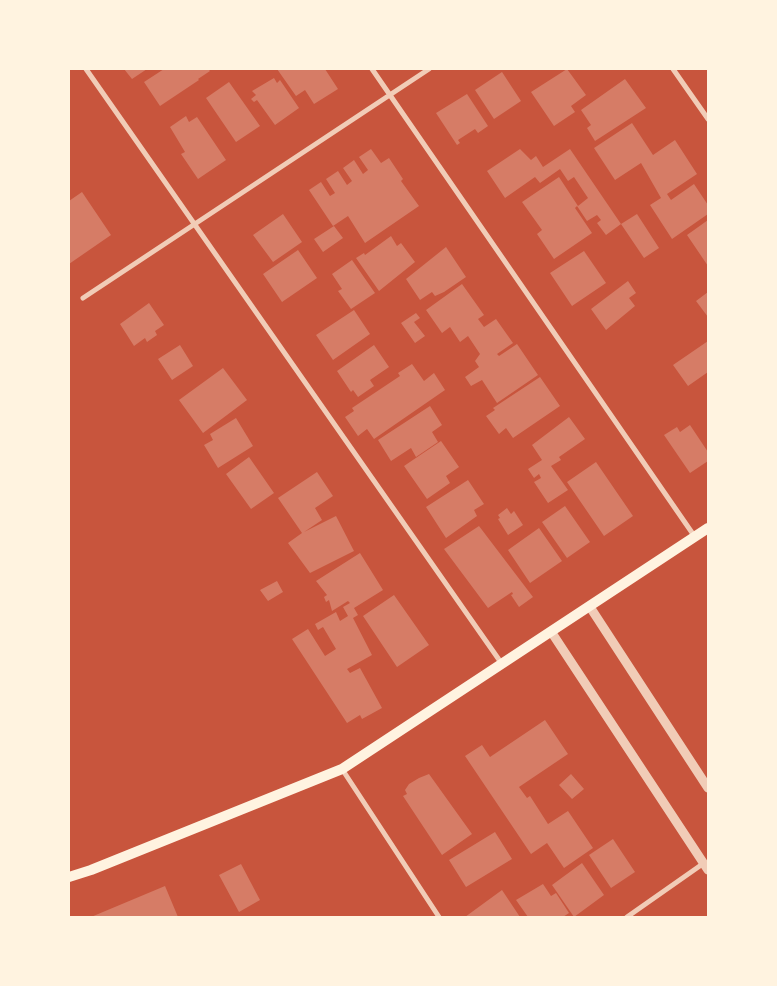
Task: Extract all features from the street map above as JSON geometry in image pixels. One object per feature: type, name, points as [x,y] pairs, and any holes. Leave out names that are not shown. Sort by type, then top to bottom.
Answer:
[{"type":"main road","points":[[69,876],[91,870],[342,769],[552,633],[708,528]]},
{"type":"street","points":[[86,69],[503,665]]},
{"type":"street","points":[[372,69],[695,537]]},
{"type":"street","points":[[83,298],[429,69]]},
{"type":"street","points":[[673,69],[708,120]]},
{"type":"street","points":[[590,607],[708,788]]},
{"type":"street","points":[[552,633],[706,866],[627,917]]},
{"type":"street","points":[[342,769],[439,917]]},
{"type":"building","points":[[124,69],[147,69],[132,79]]},
{"type":"building","points":[[164,69],[208,69],[210,71],[160,106],[144,82]]},
{"type":"building","points":[[277,69],[325,69],[338,89],[314,104],[305,90],[296,96]]},
{"type":"building","points":[[567,69],[586,95],[571,106],[575,112],[554,126],[531,92]]},
{"type":"building","points":[[502,72],[521,101],[494,119],[475,90]]},
{"type":"building","points":[[274,78],[277,83],[280,80],[299,108],[275,125],[257,100],[254,102],[251,99],[256,95],[252,91]]},
{"type":"building","points":[[625,79],[646,108],[595,141],[587,128],[591,125],[581,110]]},
{"type":"building","points":[[229,82],[260,126],[236,142],[206,98]]},
{"type":"building","points":[[467,94],[488,126],[478,133],[475,129],[458,140],[460,143],[457,145],[436,113]]},
{"type":"building","points":[[186,116],[189,122],[197,117],[226,160],[198,179],[181,154],[185,152],[170,127]]},
{"type":"building","points":[[632,123],[653,155],[675,140],[697,174],[667,194],[671,200],[694,184],[708,205],[708,214],[672,239],[650,205],[661,198],[641,163],[615,180],[594,148]]},
{"type":"building","points":[[371,149],[381,163],[389,158],[403,179],[401,181],[419,206],[365,243],[348,216],[333,226],[309,190],[321,182],[330,196],[335,193],[326,179],[338,171],[347,185],[352,181],[343,168],[354,160],[363,174],[368,170],[359,157]]},
{"type":"building","points":[[520,149],[531,160],[536,156],[543,167],[570,149],[621,224],[606,235],[597,223],[601,220],[597,215],[587,221],[577,206],[575,208],[592,233],[554,259],[537,234],[542,230],[522,202],[559,177],[578,206],[588,198],[574,177],[568,181],[560,169],[540,183],[535,177],[505,198],[487,171]]},
{"type":"building","points":[[82,192],[111,235],[69,264],[69,201]]},
{"type":"building","points":[[283,214],[302,242],[273,262],[253,235]]},
{"type":"building","points":[[637,214],[659,248],[644,258],[621,224]]},
{"type":"building","points":[[708,220],[708,266],[687,235]]},
{"type":"building","points":[[334,226],[343,238],[323,252],[314,239]]},
{"type":"building","points":[[391,236],[397,246],[401,243],[415,262],[379,291],[356,258],[364,253],[365,255]]},
{"type":"building","points":[[446,247],[466,277],[444,292],[435,296],[432,292],[420,300],[406,279]]},
{"type":"building","points":[[298,250],[317,278],[282,302],[263,274]]},
{"type":"building","points":[[584,251],[606,283],[572,306],[550,273]]},
{"type":"building","points":[[352,260],[375,293],[351,309],[338,291],[342,289],[332,274]]},
{"type":"building","points":[[628,281],[636,293],[629,298],[635,306],[606,330],[591,309]]},
{"type":"building","points":[[462,284],[484,315],[478,319],[484,327],[496,319],[513,343],[497,354],[499,356],[517,344],[538,375],[497,403],[482,380],[471,386],[465,377],[479,367],[475,361],[480,354],[468,336],[460,342],[450,327],[442,333],[426,310]]},
{"type":"building","points":[[708,292],[708,317],[696,301]]},
{"type":"building","points":[[149,303],[164,325],[155,331],[157,335],[147,342],[145,338],[134,346],[120,324]]},
{"type":"building","points":[[354,310],[370,334],[333,360],[316,335]]},
{"type":"building","points":[[416,313],[420,318],[414,322],[425,336],[415,343],[401,323]]},
{"type":"building","points":[[708,341],[708,372],[688,386],[673,365]]},
{"type":"building","points":[[180,345],[193,366],[172,380],[158,359]]},
{"type":"building","points":[[374,345],[389,367],[370,380],[374,386],[358,397],[353,390],[351,392],[337,371]]},
{"type":"building","points":[[412,364],[424,381],[434,373],[445,390],[374,439],[367,429],[358,436],[345,417],[354,411],[352,408],[400,376],[398,373]]},
{"type":"building","points":[[223,368],[247,400],[203,433],[179,400]]},
{"type":"building","points":[[540,377],[560,406],[513,438],[506,428],[499,434],[486,416],[495,410],[493,408]]},
{"type":"building","points":[[430,406],[442,425],[432,432],[438,442],[416,457],[411,448],[391,461],[378,440]]},
{"type":"building","points":[[569,417],[585,439],[559,457],[561,460],[551,466],[568,490],[548,503],[534,482],[541,478],[539,474],[534,478],[528,469],[542,460],[532,445]]},
{"type":"building","points":[[236,418],[253,446],[218,468],[204,445],[213,440],[210,434]]},
{"type":"building","points":[[690,425],[708,452],[708,461],[690,473],[664,435],[677,427],[680,432]]},
{"type":"building","points":[[441,441],[459,467],[446,476],[450,483],[427,499],[404,466]]},
{"type":"building","points":[[249,457],[274,493],[251,509],[226,474]]},
{"type":"building","points":[[596,462],[633,516],[604,536],[567,482]]},
{"type":"building","points":[[317,472],[333,496],[315,508],[322,520],[304,532],[336,516],[354,551],[310,573],[288,543],[302,533],[278,498]]},
{"type":"building","points":[[468,480],[484,504],[474,510],[477,516],[446,538],[426,507]]},
{"type":"building","points":[[565,506],[590,542],[567,558],[542,522]]},
{"type":"building","points":[[507,508],[511,514],[514,511],[523,525],[508,535],[498,519],[500,518],[498,515]]},
{"type":"building","points":[[479,526],[533,597],[519,607],[511,595],[513,594],[512,592],[488,608],[444,549]]},
{"type":"building","points":[[539,528],[562,561],[530,583],[508,550]]},
{"type":"building","points":[[360,553],[383,590],[354,608],[358,615],[353,618],[372,655],[347,669],[350,673],[360,668],[382,708],[362,719],[360,715],[347,723],[292,639],[308,629],[325,656],[336,649],[323,627],[318,630],[315,624],[336,612],[340,621],[348,616],[343,607],[350,603],[348,601],[332,611],[329,600],[326,602],[324,597],[327,595],[316,581]]},
{"type":"building","points":[[277,581],[283,592],[268,601],[260,590]]},
{"type":"building","points":[[394,595],[429,645],[397,667],[363,616]]},
{"type":"building","points":[[545,720],[568,754],[519,787],[527,798],[530,796],[548,824],[568,811],[593,848],[564,868],[547,843],[531,854],[465,756],[482,745],[490,757]]},
{"type":"building","points":[[429,774],[472,834],[442,855],[403,796],[407,794],[405,790],[409,784]]},
{"type":"building","points":[[571,774],[584,789],[572,799],[559,785]]},
{"type":"building","points":[[495,832],[512,859],[466,887],[449,860]]},
{"type":"building","points":[[613,839],[635,872],[611,888],[589,855]]},
{"type":"building","points":[[582,863],[604,895],[574,917],[552,885]]},
{"type":"building","points":[[241,864],[260,900],[239,912],[219,875]]},
{"type":"building","points":[[543,884],[551,896],[556,893],[569,913],[563,917],[528,917],[516,900]]},
{"type":"building","points":[[165,886],[178,917],[91,917]]},
{"type":"building","points":[[502,890],[520,917],[465,917]]}]
